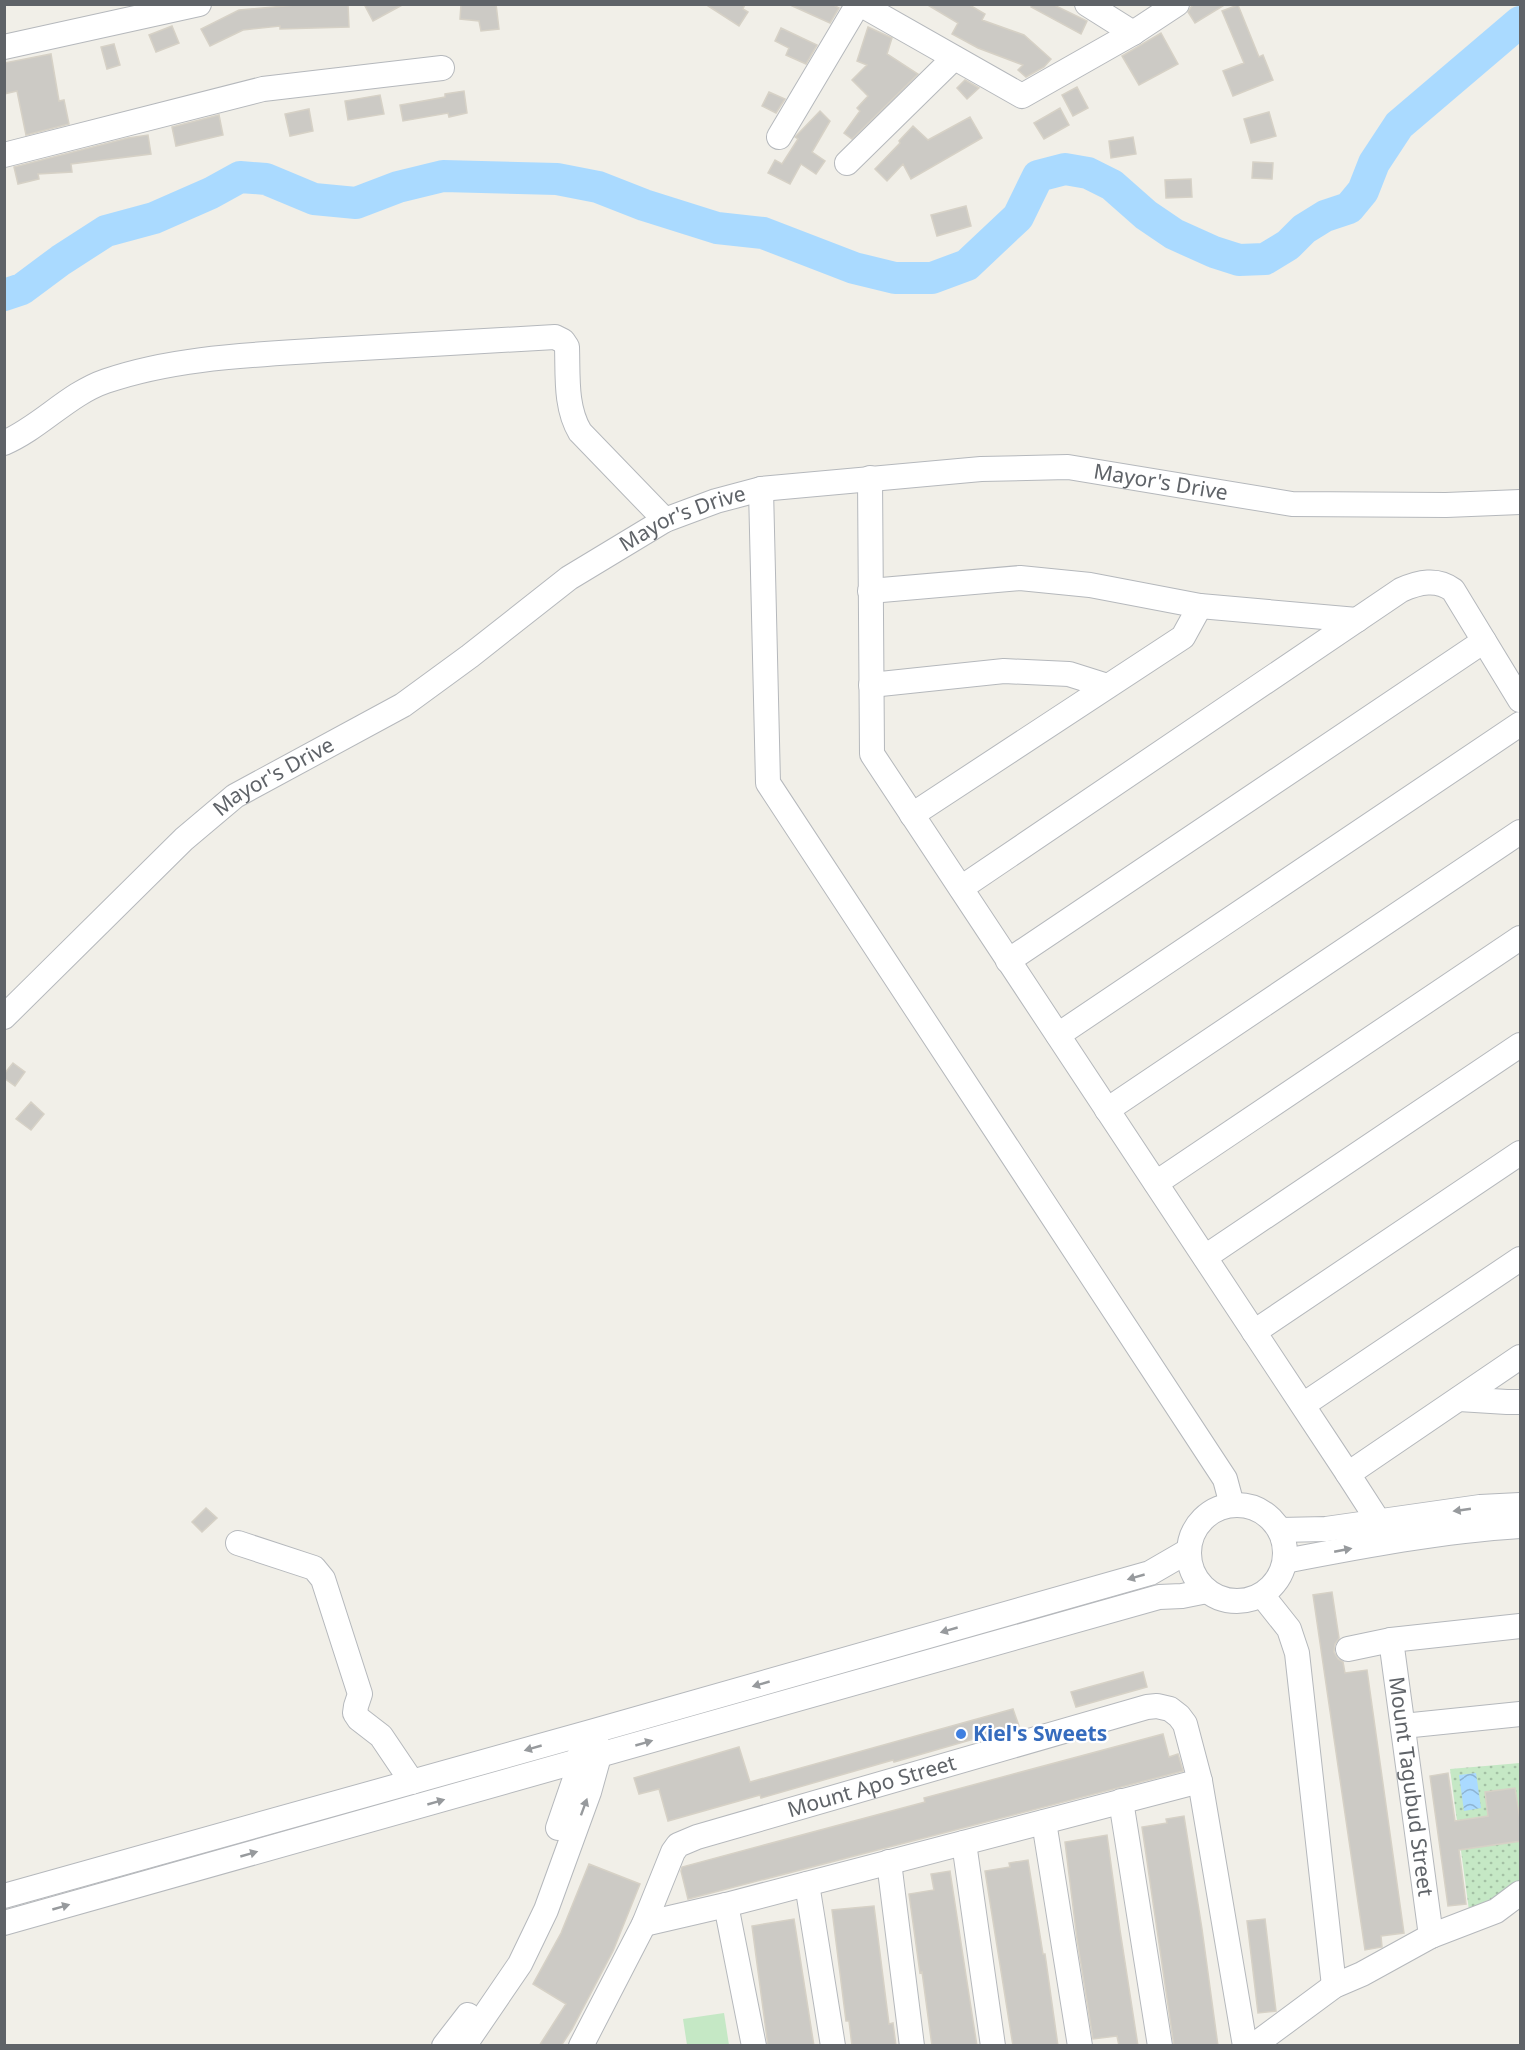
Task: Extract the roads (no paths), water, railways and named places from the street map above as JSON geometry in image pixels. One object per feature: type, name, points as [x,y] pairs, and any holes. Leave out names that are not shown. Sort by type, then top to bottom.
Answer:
[{"type":"street","points":[[4,47],[199,4]]},
{"type":"street","points":[[779,137],[859,4],[1022,96],[1133,33],[1177,4]]},
{"type":"street","points":[[1087,4],[1133,33]]},
{"type":"street","points":[[847,163],[954,58]]},
{"type":"street","points":[[4,155],[263,90],[442,68]]},
{"type":"street","points":[[4,442],[21,436],[66,402],[104,382],[146,371],[227,356],[555,337],[563,341],[567,347],[570,410],[575,424],[580,432],[665,520]]},
{"type":"street","name":"Mayor's Drive","points":[[4,1017],[184,839],[235,795],[403,705],[569,579],[641,533],[665,520],[716,501],[761,489],[870,478],[991,469],[1068,467],[1292,504],[1446,505],[1521,502]]},
{"type":"street","points":[[870,478],[872,754],[1348,1474],[1381,1532]]},
{"type":"street","points":[[761,489],[768,783],[1225,1479],[1232,1505]]},
{"type":"street","points":[[870,591],[1020,578],[1090,585],[1200,606],[1357,620]]},
{"type":"street","points":[[961,888],[1401,590],[1416,583],[1445,584],[1454,590],[1521,699]]},
{"type":"street","points":[[912,814],[1183,637],[1200,606]]},
{"type":"street","points":[[1008,961],[1484,641]]},
{"type":"street","points":[[871,685],[1004,671],[1069,674],[1107,686]]},
{"type":"street","points":[[1058,1035],[1521,724]]},
{"type":"street","points":[[1107,1110],[1521,832]]},
{"type":"street","points":[[1156,1184],[1521,938]]},
{"type":"street","points":[[1205,1257],[1521,1045]]},
{"type":"street","points":[[1254,1332],[1521,1153]]},
{"type":"street","points":[[1303,1406],[1521,1259]]},
{"type":"street","points":[[1348,1474],[1521,1357]]},
{"type":"street","points":[[1459,1399],[1521,1402]]},
{"type":"street","points":[[1242,1504],[1270,1517],[1280,1530],[1285,1545],[1285,1561],[1281,1574],[1273,1586],[1262,1595],[1248,1600],[1234,1601],[1220,1598],[1207,1591],[1197,1581],[1190,1566],[1188,1551],[1191,1535],[1199,1522],[1211,1512],[1242,1504]]},
{"type":"street","points":[[1285,1561],[1381,1532],[1480,1507],[1521,1505]]},
{"type":"street","points":[[1280,1530],[1326,1529],[1381,1532],[1521,1526]]},
{"type":"street","points":[[238,1543],[314,1568],[323,1579],[360,1694],[355,1713],[359,1719],[381,1736],[412,1782]]},
{"type":"street","points":[[4,1896],[1150,1573],[1188,1551]]},
{"type":"street","points":[[4,1923],[1159,1597],[1182,1596],[1207,1591]]},
{"type":"street","points":[[1262,1595],[1289,1629],[1297,1653],[1334,1986]]},
{"type":"street","points":[[1348,1649],[1391,1640],[1521,1626]]},
{"type":"street","name":"Mount Tagubud Street","points":[[1391,1640],[1431,1936]]},
{"type":"street","name":"Mount Apo Street","points":[[644,1924],[669,1859],[678,1845],[697,1837],[1147,1707],[1157,1706],[1170,1709],[1185,1724],[1200,1781]]},
{"type":"street","points":[[1403,1726],[1521,1714]]},
{"type":"street","points":[[465,2046],[520,1964],[533,1939],[564,1862],[589,1792],[590,1758],[586,1733]]},
{"type":"street","points":[[444,2046],[469,2015],[515,1941],[590,1758]]},
{"type":"street","points":[[581,2046],[644,1924],[726,1905],[1200,1781],[1245,2046]]},
{"type":"street","points":[[1121,1801],[1160,2046]]},
{"type":"street","points":[[1044,1822],[1080,2046]]},
{"type":"street","points":[[964,1843],[993,2046]]},
{"type":"street","points":[[889,1862],[912,2046]]},
{"type":"street","points":[[807,1884],[833,2046]]},
{"type":"street","points":[[1253,2046],[1334,1986],[1362,1974],[1431,1936],[1496,1911],[1521,1893]]},
{"type":"street","points":[[726,1905],[754,2046]]},
{"type":"water","points":[[1476,1773],[1481,1808],[1464,1811],[1459,1775]]},
{"type":"waterway","points":[[4,295],[22,289],[106,231],[154,218],[211,193],[240,177],[266,179],[314,199],[356,203],[398,187],[443,176],[557,179],[598,187],[644,205],[717,228],[763,233],[854,268],[895,278],[932,278],[967,265],[1018,217],[1038,176],[1065,169],[1088,173],[1112,185],[1146,215],[1174,234],[1214,252],[1239,260],[1265,259],[1288,245],[1304,229],[1325,216],[1349,208],[1363,191],[1374,163],[1399,125],[1520,22]]},
{"type":"place","name":"Kiel's Sweets","points":[[961,1734]]}]
